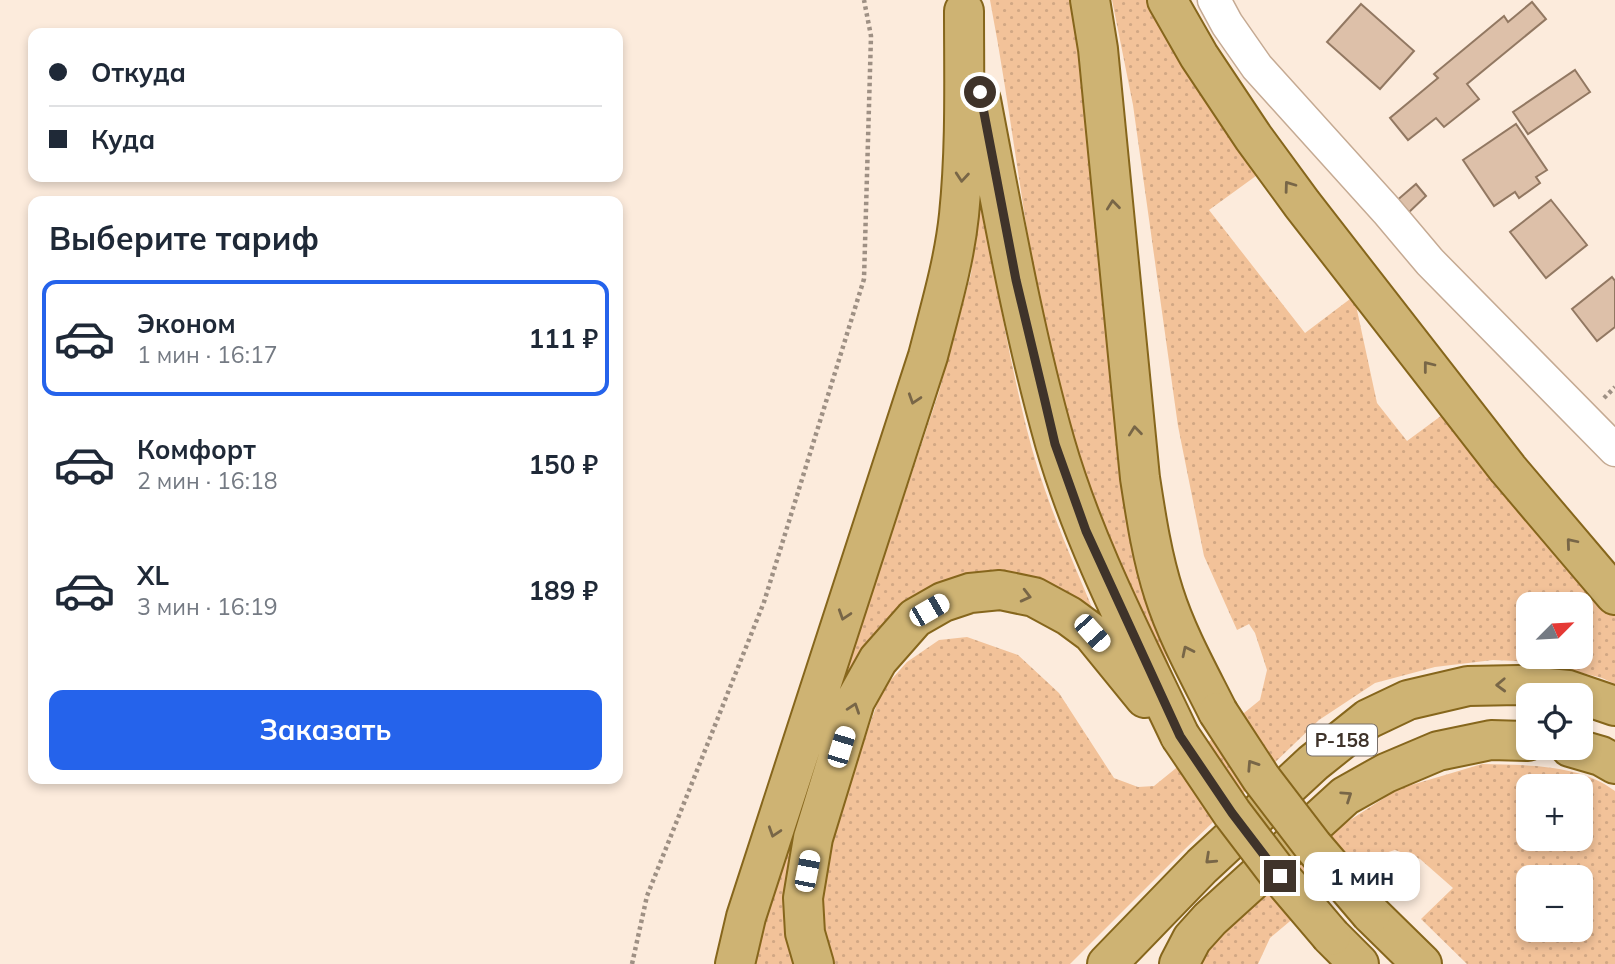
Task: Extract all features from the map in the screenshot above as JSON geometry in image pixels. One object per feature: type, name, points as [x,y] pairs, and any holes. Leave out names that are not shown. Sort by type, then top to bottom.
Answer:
[{"type":"main road","points":[[1090,0],[1098,49],[1140,478],[1150,539],[1164,595],[1185,646],[1218,712],[1261,778],[1312,846],[1371,914],[1422,964]]},
{"type":"main road","points":[[1167,0],[1199,56],[1310,215],[1508,469],[1615,595]]},
{"type":"main road","points":[[963,6],[1016,280],[1055,444],[1086,531],[1180,736],[1232,813],[1280,876],[1331,936],[1359,964]]},
{"type":"main road","points":[[735,964],[746,917],[928,356],[948,279],[959,217],[964,156],[963,6]]},
{"type":"main road","points":[[814,964],[805,933],[803,898],[813,838],[855,701],[878,660],[915,618],[943,602],[970,593],[1000,590],[1034,597],[1069,616],[1092,633],[1151,706],[1180,736]]},
{"type":"main road","name":"Р-158","points":[[1119,951],[1202,866],[1303,772],[1367,719],[1408,700],[1468,686],[1519,685],[1568,690],[1615,706]]},
{"type":"main road","points":[[1180,964],[1192,939],[1210,919],[1345,796],[1387,773],[1438,751],[1491,740],[1516,741]]},
{"type":"main road","points":[[1593,754],[1615,764]]},
{"type":"main road","points":[[1090,964],[1119,951]]},
{"type":"street","points":[[1214,0],[1257,67],[1430,262],[1615,450]]},
{"type":"path","points":[[632,964],[647,896],[764,602],[864,279],[871,36],[864,0]]},
{"type":"shaded area","points":[[990,0],[1077,0],[1150,612],[1174,678],[1150,639],[1122,578],[1084,473],[1058,389],[1032,260]]},
{"type":"shaded area","points":[[1112,0],[1147,0],[1260,173],[1209,210],[1305,333],[1354,296],[1377,403],[1407,441],[1445,413],[1615,616],[1615,684],[1567,669],[1593,669],[1593,592],[1516,592],[1516,661],[1493,660],[1435,667],[1375,683],[1319,720],[1070,964],[831,964],[822,935],[820,895],[836,821],[882,690],[907,662],[939,640],[967,637],[1018,655],[1059,693],[1114,778],[1138,787],[1154,786],[1260,700],[1267,670],[1255,633],[1249,624],[1237,630],[1204,556],[1178,426],[1133,105]]},
{"type":"shaded area","points":[[981,194],[1007,339],[1033,452],[1060,530],[1102,631],[1031,585],[891,628],[796,964],[754,964],[768,905],[939,392],[971,274]]},
{"type":"shaded area","points":[[1482,764],[1534,766],[1579,774],[1516,774],[1516,851],[1593,851],[1593,779],[1601,782],[1615,791],[1615,964],[1467,964],[1421,919],[1453,888],[1420,859],[1395,850],[1369,858],[1353,868],[1270,938],[1258,964],[1199,964],[1229,924],[1327,835],[1398,789]]},
{"type":"building","points":[[1532,2],[1546,19],[1467,84],[1479,99],[1444,127],[1436,118],[1408,140],[1390,118],[1438,78],[1434,74],[1504,16],[1508,22]]},
{"type":"building","points":[[1361,4],[1414,51],[1380,89],[1327,42]]},
{"type":"building","points":[[1575,70],[1590,92],[1528,134],[1513,112]]},
{"type":"building","points":[[1516,124],[1547,170],[1536,177],[1540,183],[1519,198],[1515,192],[1494,206],[1463,160]]},
{"type":"building","points":[[1416,184],[1426,196],[1406,215],[1395,202]]},
{"type":"building","points":[[1551,200],[1587,245],[1546,278],[1510,232]]},
{"type":"building","points":[[1612,277],[1615,281],[1615,327],[1597,341],[1572,309]]},
{"type":"route","points":[[980,92],[1016,280],[1055,444],[1086,531],[1180,736],[1232,813],[1280,876]]}]
